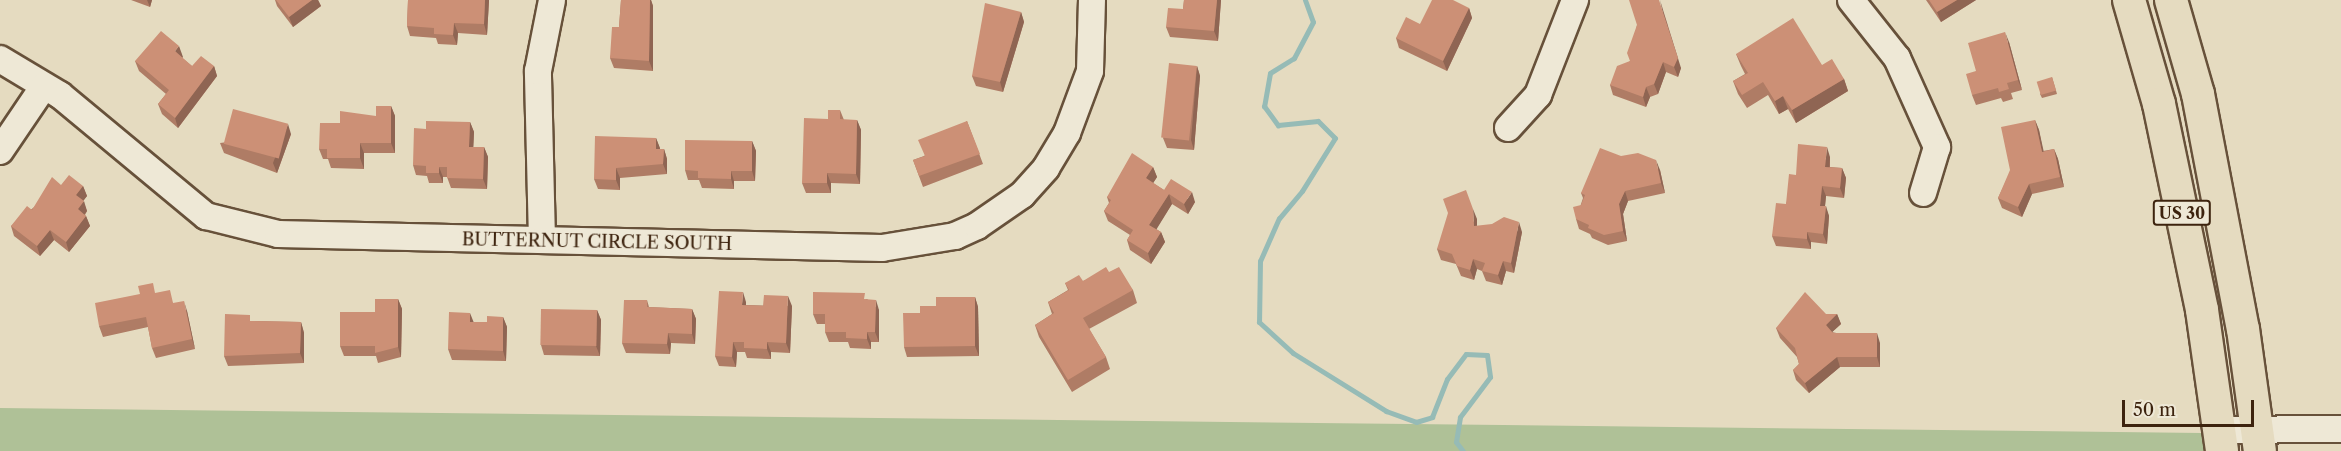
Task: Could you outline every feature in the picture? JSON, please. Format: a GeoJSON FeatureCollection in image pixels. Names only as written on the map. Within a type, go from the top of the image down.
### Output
{"type":"FeatureCollection","features":[{"type":"Feature","properties":{"kind":"main road","name":"US 30"},"geometry":{"type":"LineString","coordinates":[[2129,0],[2162,115],[2202,310],[2221,441]]}},
{"type":"Feature","properties":{"kind":"main road","name":"US 30"},"geometry":{"type":"LineString","coordinates":[[2171,0],[2198,94],[2259,440]]}},
{"type":"Feature","properties":{"kind":"street"},"geometry":{"type":"LineString","coordinates":[[542,240],[538,71],[552,0]]}},
{"type":"Feature","properties":{"kind":"street","name":"BUTTERNUT CIRCLE SOUTH"},"geometry":{"type":"LineString","coordinates":[[0,59],[44,86],[206,216],[278,234],[882,248],[955,236],[977,226],[1022,195],[1046,168],[1067,133],[1090,71],[1092,0]]}},
{"type":"Feature","properties":{"kind":"street"},"geometry":{"type":"LineString","coordinates":[[1508,128],[1538,95],[1575,0]]}},
{"type":"Feature","properties":{"kind":"street"},"geometry":{"type":"LineString","coordinates":[[1851,0],[1897,58],[1937,147],[1923,193]]}},
{"type":"Feature","properties":{"kind":"street"},"geometry":{"type":"LineString","coordinates":[[0,151],[44,86]]}},
{"type":"Feature","properties":{"kind":"street"},"geometry":{"type":"LineString","coordinates":[[2221,441],[2259,440],[2341,429]]}},
{"type":"Feature","properties":{"kind":"green space"},"geometry":{"type":"Polygon","coordinates":[[[0,408],[2202,433],[2204,451],[0,451],[0,408]]]}},
{"type":"Feature","properties":{"kind":"building"},"geometry":{"type":"Polygon","coordinates":[[[276,0],[312,0],[289,17],[276,0]]]}},
{"type":"Feature","properties":{"kind":"building"},"geometry":{"type":"Polygon","coordinates":[[[408,0],[485,0],[484,24],[454,23],[453,35],[434,34],[434,28],[407,26],[408,0]]]}},
{"type":"Feature","properties":{"kind":"building"},"geometry":{"type":"Polygon","coordinates":[[[621,0],[650,0],[649,61],[610,58],[612,27],[619,27],[621,0]]]}},
{"type":"Feature","properties":{"kind":"building"},"geometry":{"type":"Polygon","coordinates":[[[1184,0],[1217,0],[1214,31],[1166,27],[1168,8],[1183,9],[1184,0]]]}},
{"type":"Feature","properties":{"kind":"building"},"geometry":{"type":"Polygon","coordinates":[[[1432,0],[1453,0],[1469,8],[1443,61],[1396,38],[1406,17],[1420,24],[1432,0]]]}},
{"type":"Feature","properties":{"kind":"building"},"geometry":{"type":"Polygon","coordinates":[[[1629,0],[1659,0],[1678,58],[1674,67],[1663,62],[1654,84],[1646,87],[1643,97],[1610,85],[1617,66],[1630,61],[1627,53],[1637,25],[1629,0]]]}},
{"type":"Feature","properties":{"kind":"building"},"geometry":{"type":"Polygon","coordinates":[[[1929,0],[1957,0],[1937,12],[1929,0]]]}},
{"type":"Feature","properties":{"kind":"building"},"geometry":{"type":"Polygon","coordinates":[[[985,3],[1021,12],[1000,82],[972,76],[985,3]]]}},
{"type":"Feature","properties":{"kind":"building"},"geometry":{"type":"Polygon","coordinates":[[[1793,18],[1822,65],[1832,59],[1844,79],[1792,110],[1783,96],[1775,101],[1763,82],[1742,95],[1733,81],[1748,73],[1736,54],[1793,18]]]}},
{"type":"Feature","properties":{"kind":"building"},"geometry":{"type":"Polygon","coordinates":[[[161,31],[179,46],[175,51],[192,66],[201,56],[214,66],[175,118],[158,104],[169,90],[135,61],[161,31]]]}},
{"type":"Feature","properties":{"kind":"building"},"geometry":{"type":"Polygon","coordinates":[[[2005,32],[2018,80],[2007,83],[2009,89],[1999,92],[1998,88],[1972,95],[1966,74],[1976,71],[1968,43],[2005,32]]]}},
{"type":"Feature","properties":{"kind":"building"},"geometry":{"type":"Polygon","coordinates":[[[1169,63],[1197,66],[1189,141],[1161,138],[1169,63]]]}},
{"type":"Feature","properties":{"kind":"building"},"geometry":{"type":"Polygon","coordinates":[[[2052,77],[2056,90],[2041,95],[2037,82],[2052,77]]]}},
{"type":"Feature","properties":{"kind":"building"},"geometry":{"type":"Polygon","coordinates":[[[376,106],[391,106],[391,143],[360,143],[360,158],[327,158],[327,149],[319,149],[320,123],[340,123],[340,111],[376,116],[376,106]]]}},
{"type":"Feature","properties":{"kind":"building"},"geometry":{"type":"Polygon","coordinates":[[[233,109],[288,124],[279,159],[224,144],[233,109]]]}},
{"type":"Feature","properties":{"kind":"building"},"geometry":{"type":"Polygon","coordinates":[[[828,110],[840,110],[840,119],[857,120],[856,174],[827,173],[827,183],[802,183],[804,118],[828,119],[828,110]]]}},
{"type":"Feature","properties":{"kind":"building"},"geometry":{"type":"Polygon","coordinates":[[[2035,120],[2042,152],[2054,149],[2060,177],[2029,184],[2018,207],[1998,198],[2010,170],[2001,127],[2035,120]]]}},
{"type":"Feature","properties":{"kind":"building"},"geometry":{"type":"Polygon","coordinates":[[[426,121],[470,122],[469,147],[484,147],[483,179],[447,178],[447,167],[439,167],[439,173],[426,173],[426,166],[413,165],[414,128],[426,129],[426,121]]]}},
{"type":"Feature","properties":{"kind":"building"},"geometry":{"type":"Polygon","coordinates":[[[967,121],[980,154],[919,176],[913,160],[925,156],[918,140],[967,121]]]}},
{"type":"Feature","properties":{"kind":"building"},"geometry":{"type":"Polygon","coordinates":[[[595,136],[656,138],[656,149],[664,149],[663,164],[616,168],[616,180],[594,179],[595,136]]]}},
{"type":"Feature","properties":{"kind":"building"},"geometry":{"type":"Polygon","coordinates":[[[685,140],[752,141],[752,171],[731,171],[731,179],[698,178],[698,171],[685,170],[685,140]]]}},
{"type":"Feature","properties":{"kind":"building"},"geometry":{"type":"Polygon","coordinates":[[[1798,144],[1827,147],[1825,167],[1842,168],[1840,188],[1822,186],[1820,206],[1826,206],[1823,234],[1807,232],[1807,239],[1772,236],[1776,203],[1786,204],[1789,174],[1796,175],[1798,144]]]}},
{"type":"Feature","properties":{"kind":"building"},"geometry":{"type":"Polygon","coordinates":[[[1600,148],[1621,156],[1638,153],[1656,160],[1661,183],[1625,191],[1619,204],[1623,231],[1604,235],[1588,228],[1589,225],[1576,219],[1573,207],[1581,205],[1585,195],[1581,193],[1600,148]]]}},
{"type":"Feature","properties":{"kind":"building"},"geometry":{"type":"Polygon","coordinates":[[[1132,153],[1153,167],[1146,178],[1164,190],[1171,179],[1192,192],[1184,204],[1169,194],[1149,225],[1161,232],[1148,253],[1127,240],[1133,230],[1104,211],[1111,200],[1107,197],[1132,153]]]}},
{"type":"Feature","properties":{"kind":"building"},"geometry":{"type":"Polygon","coordinates":[[[69,175],[83,186],[76,195],[84,201],[78,209],[86,216],[66,242],[50,230],[37,246],[11,226],[27,206],[32,210],[52,177],[61,185],[69,175]]]}},
{"type":"Feature","properties":{"kind":"building"},"geometry":{"type":"Polygon","coordinates":[[[1466,190],[1473,209],[1474,226],[1492,224],[1504,217],[1519,222],[1511,263],[1503,261],[1498,275],[1482,271],[1485,263],[1473,259],[1470,270],[1457,266],[1452,254],[1437,249],[1448,213],[1443,199],[1466,190]]]}},
{"type":"Feature","properties":{"kind":"building"},"geometry":{"type":"Polygon","coordinates":[[[1106,267],[1109,272],[1119,267],[1133,290],[1083,318],[1106,357],[1068,380],[1035,325],[1054,313],[1048,302],[1069,290],[1065,283],[1079,275],[1083,281],[1106,267]]]}},
{"type":"Feature","properties":{"kind":"building"},"geometry":{"type":"Polygon","coordinates":[[[153,283],[155,293],[170,290],[173,303],[184,301],[192,339],[152,348],[146,317],[99,326],[95,303],[140,294],[138,286],[153,283]]]}},
{"type":"Feature","properties":{"kind":"building"},"geometry":{"type":"Polygon","coordinates":[[[719,291],[743,292],[742,305],[763,306],[764,295],[788,296],[786,343],[767,342],[767,349],[744,348],[744,342],[733,342],[732,357],[715,356],[719,291]]]}},
{"type":"Feature","properties":{"kind":"building"},"geometry":{"type":"Polygon","coordinates":[[[813,292],[865,293],[864,299],[876,300],[875,332],[867,332],[867,339],[846,338],[846,332],[825,332],[825,314],[813,314],[813,292]]]}},
{"type":"Feature","properties":{"kind":"building"},"geometry":{"type":"Polygon","coordinates":[[[1805,292],[1826,314],[1837,314],[1826,325],[1833,333],[1877,333],[1877,357],[1837,357],[1805,383],[1793,370],[1799,364],[1795,348],[1776,328],[1805,292]]]}},
{"type":"Feature","properties":{"kind":"building"},"geometry":{"type":"Polygon","coordinates":[[[936,297],[975,297],[975,346],[904,347],[903,313],[920,313],[920,306],[936,306],[936,297]]]}},
{"type":"Feature","properties":{"kind":"building"},"geometry":{"type":"Polygon","coordinates":[[[375,299],[398,299],[398,347],[375,353],[375,346],[340,346],[340,312],[375,312],[375,299]]]}},
{"type":"Feature","properties":{"kind":"building"},"geometry":{"type":"Polygon","coordinates":[[[624,300],[647,300],[647,307],[692,309],[692,334],[668,333],[667,344],[622,343],[624,300]]]}},
{"type":"Feature","properties":{"kind":"building"},"geometry":{"type":"Polygon","coordinates":[[[541,309],[597,310],[596,346],[540,345],[541,309]]]}},
{"type":"Feature","properties":{"kind":"building"},"geometry":{"type":"Polygon","coordinates":[[[449,312],[470,313],[470,322],[487,322],[487,316],[503,317],[503,351],[448,349],[449,312]]]}},
{"type":"Feature","properties":{"kind":"building"},"geometry":{"type":"Polygon","coordinates":[[[225,314],[250,315],[250,321],[301,322],[300,353],[224,356],[225,314]]]}},
{"type":"Feature","properties":{"kind":"waterway"},"geometry":{"type":"LineString","coordinates":[[1305,0],[1313,22],[1294,58],[1270,73],[1264,106],[1278,125],[1318,121],[1335,138],[1302,191],[1279,218],[1260,261],[1259,322],[1293,353],[1386,411],[1416,422],[1432,417],[1447,379],[1466,354],[1487,355],[1490,377],[1460,417],[1456,442],[1463,451]]}}]}
